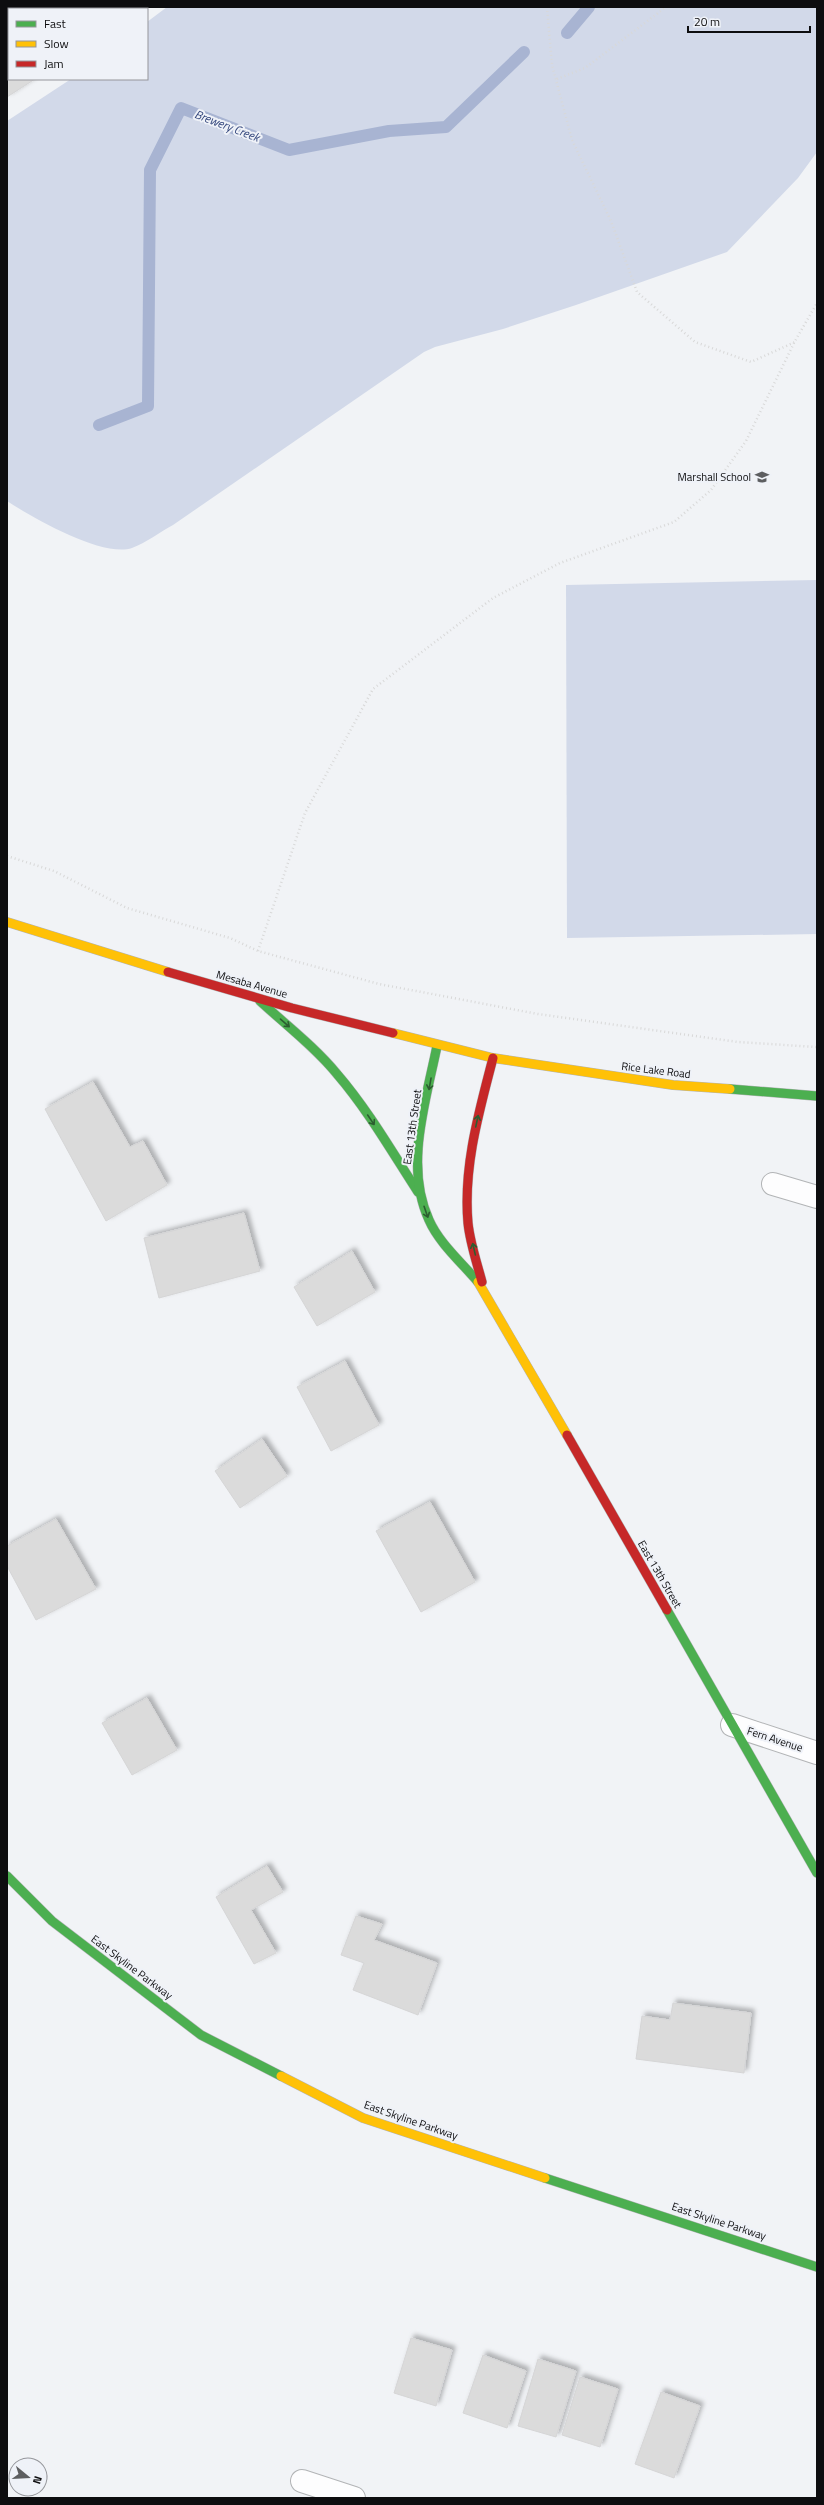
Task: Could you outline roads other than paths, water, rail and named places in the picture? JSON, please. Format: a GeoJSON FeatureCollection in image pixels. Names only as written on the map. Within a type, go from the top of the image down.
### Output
{"type":"FeatureCollection","features":[{"type":"Feature","properties":{"kind":"street","name":"Mesaba Avenue"},"geometry":{"type":"LineString","coordinates":[[7,922],[96,951],[256,998],[437,1046],[493,1058]]}},
{"type":"Feature","properties":{"kind":"street"},"geometry":{"type":"LineString","coordinates":[[256,998],[300,1036],[335,1071],[366,1113],[420,1194]]}},
{"type":"Feature","properties":{"kind":"street","name":"East 13th Street"},"geometry":{"type":"LineString","coordinates":[[437,1046],[420,1139],[417,1167],[420,1194],[429,1220],[483,1287],[817,1873]]}},
{"type":"Feature","properties":{"kind":"street","name":"East 13th Street"},"geometry":{"type":"LineString","coordinates":[[483,1287],[468,1225],[466,1194],[477,1120],[493,1058]]}},
{"type":"Feature","properties":{"kind":"street","name":"Rice Lake Road"},"geometry":{"type":"LineString","coordinates":[[493,1058],[673,1085],[817,1096]]}},
{"type":"Feature","properties":{"kind":"street"},"geometry":{"type":"LineString","coordinates":[[773,1184],[817,1197]]}},
{"type":"Feature","properties":{"kind":"street","name":"Fern Avenue"},"geometry":{"type":"LineString","coordinates":[[732,1725],[817,1753]]}},
{"type":"Feature","properties":{"kind":"street","name":"East Skyline Parkway"},"geometry":{"type":"LineString","coordinates":[[7,1876],[52,1921],[201,2035],[364,2118],[817,2267]]}},
{"type":"Feature","properties":{"kind":"street"},"geometry":{"type":"LineString","coordinates":[[302,2481],[354,2498]]}},
{"type":"Feature","properties":{"kind":"waterway","name":"Brewery Creek"},"geometry":{"type":"LineString","coordinates":[[567,33],[589,7]]}},
{"type":"Feature","properties":{"kind":"waterway","name":"Brewery Creek"},"geometry":{"type":"LineString","coordinates":[[99,425],[148,406],[150,170],[181,108],[289,150],[389,131],[446,127],[524,52]]}},
{"type":"Feature","properties":{"kind":"place","name":"Marshall School"},"geometry":{"type":"Point","coordinates":[762,477]}}]}
